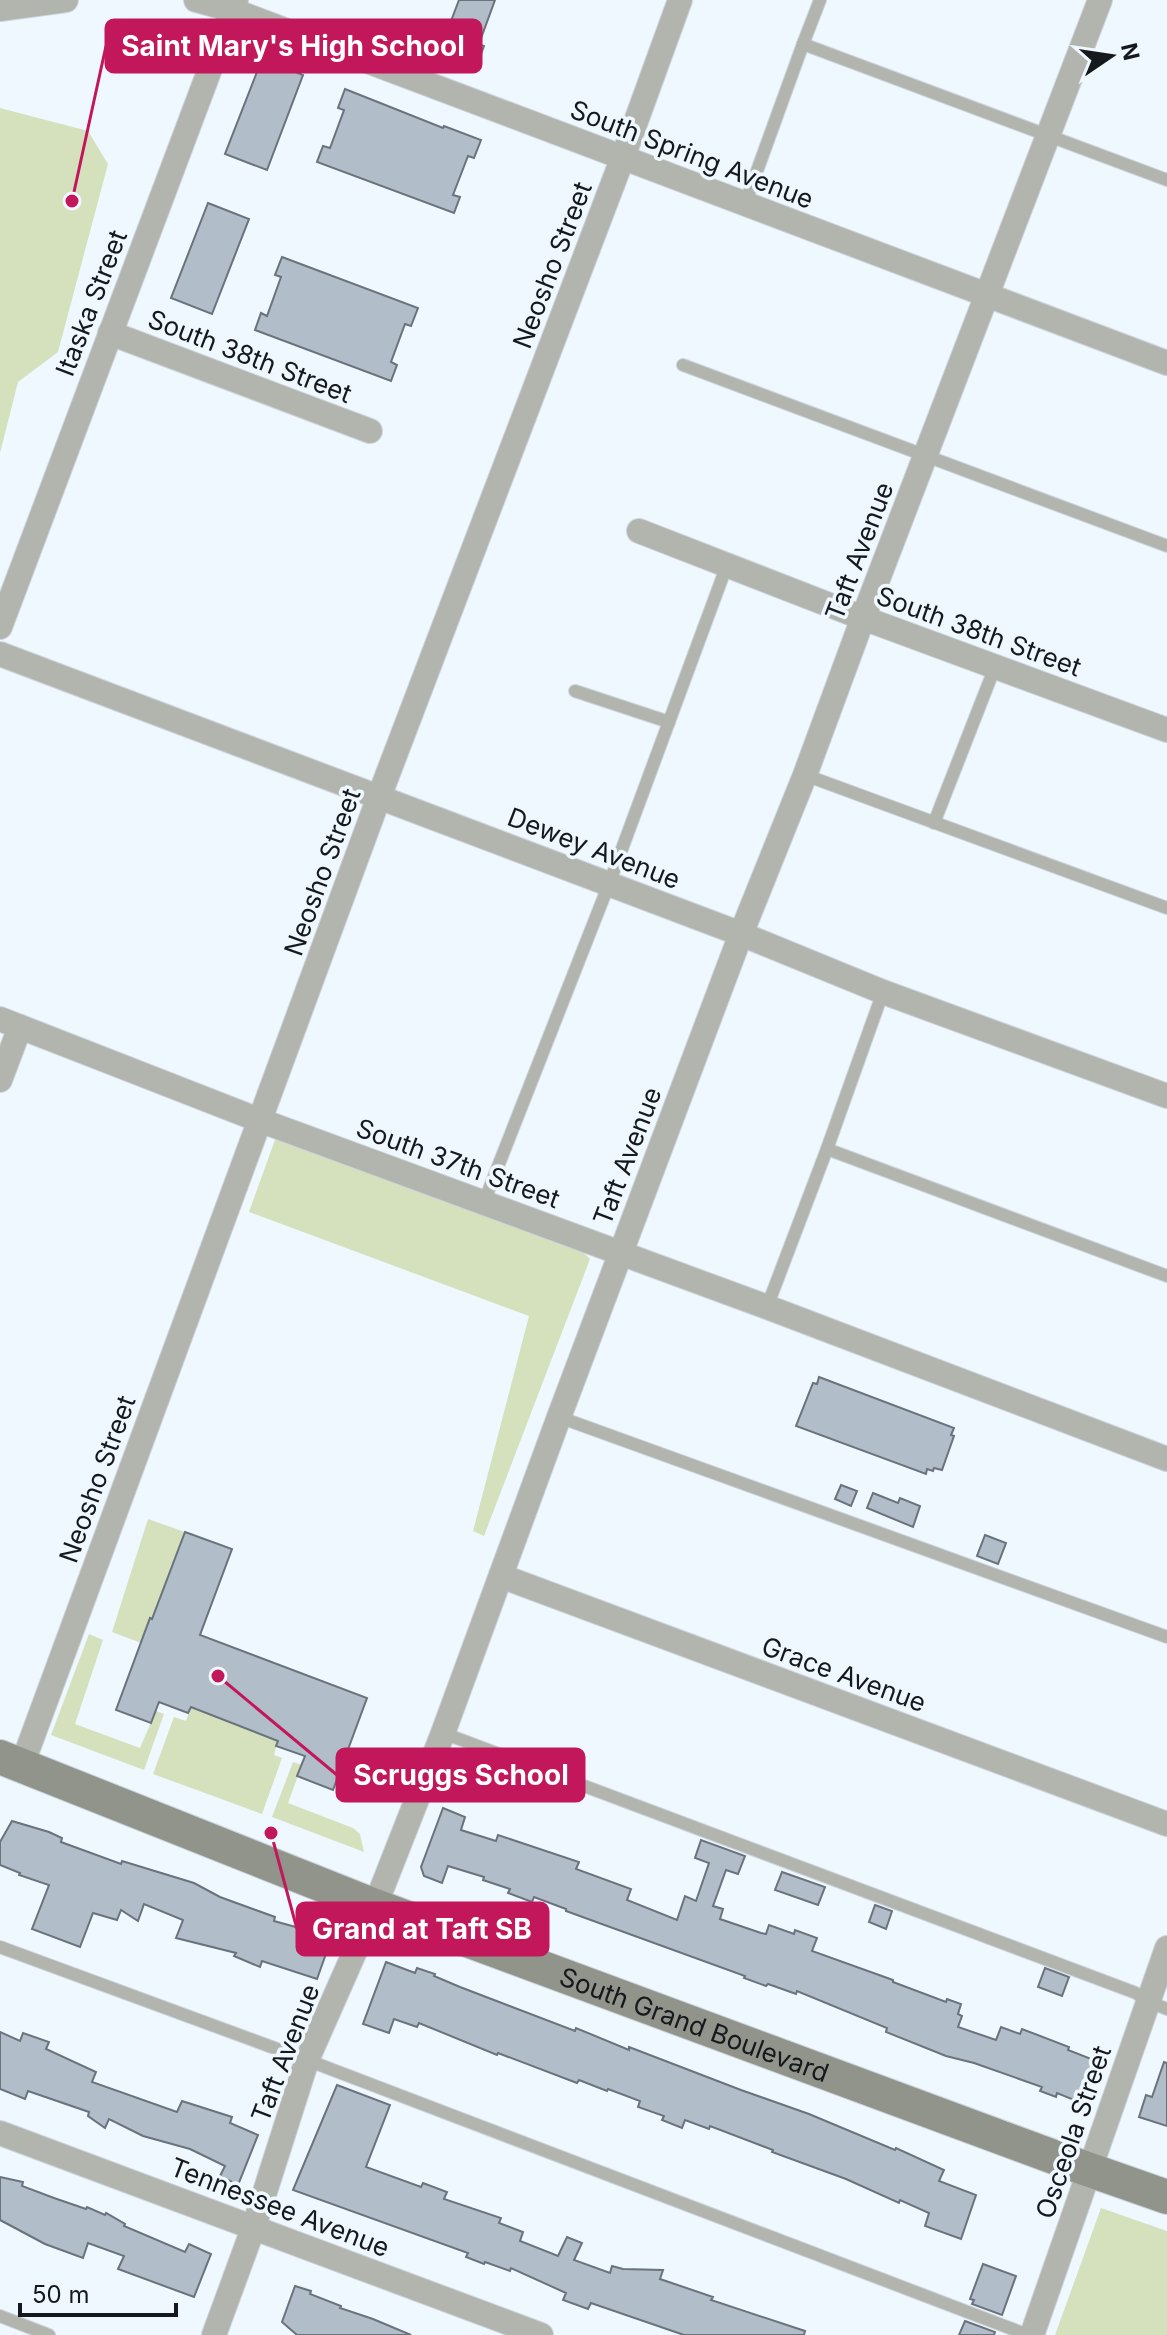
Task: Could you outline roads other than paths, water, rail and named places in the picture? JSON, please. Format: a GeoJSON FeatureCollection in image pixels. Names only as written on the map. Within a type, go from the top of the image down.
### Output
{"type":"FeatureCollection","features":[{"type":"Feature","properties":{"kind":"main road","name":"South Grand Boulevard"},"geometry":{"type":"LineString","coordinates":[[11,1761],[375,1906],[1167,2197]]}},
{"type":"Feature","properties":{"kind":"street"},"geometry":{"type":"LineString","coordinates":[[0,9],[66,0]]}},
{"type":"Feature","properties":{"kind":"street","name":"South Spring Avenue"},"geometry":{"type":"LineString","coordinates":[[196,0],[234,5],[745,204],[1167,363]]}},
{"type":"Feature","properties":{"kind":"street","name":"Neosho Street"},"geometry":{"type":"LineString","coordinates":[[11,1761],[259,1120],[680,0]]}},
{"type":"Feature","properties":{"kind":"street","name":"Taft Avenue"},"geometry":{"type":"LineString","coordinates":[[214,2335],[254,2226],[307,2060],[375,1906],[443,1733],[741,934],[805,775],[1100,0]]}},
{"type":"Feature","properties":{"kind":"street","name":"Itaska Street"},"geometry":{"type":"LineString","coordinates":[[0,627],[234,5]]}},
{"type":"Feature","properties":{"kind":"street","name":"South 38th Street"},"geometry":{"type":"LineString","coordinates":[[110,333],[370,431]]}},
{"type":"Feature","properties":{"kind":"street","name":"South 38th Street"},"geometry":{"type":"LineString","coordinates":[[639,531],[863,618],[1167,730]]}},
{"type":"Feature","properties":{"kind":"street","name":"Dewey Avenue"},"geometry":{"type":"LineString","coordinates":[[0,654],[741,934],[883,992],[1167,1096]]}},
{"type":"Feature","properties":{"kind":"street"},"geometry":{"type":"LineString","coordinates":[[0,1080],[10,1023]]}},
{"type":"Feature","properties":{"kind":"street","name":"South 37th Street"},"geometry":{"type":"LineString","coordinates":[[10,1023],[259,1120],[767,1307],[1167,1459]]}},
{"type":"Feature","properties":{"kind":"street","name":"Grace Avenue"},"geometry":{"type":"LineString","coordinates":[[501,1576],[1167,1824]]}},
{"type":"Feature","properties":{"kind":"street","name":"Osceola Street"},"geometry":{"type":"LineString","coordinates":[[1030,2335],[1157,2005],[1167,1948]]}},
{"type":"Feature","properties":{"kind":"street","name":"Tennessee Avenue"},"geometry":{"type":"LineString","coordinates":[[0,2133],[541,2335]]}},
{"type":"Feature","properties":{"kind":"lane"},"geometry":{"type":"LineString","coordinates":[[745,204],[820,0]]}},
{"type":"Feature","properties":{"kind":"lane"},"geometry":{"type":"LineString","coordinates":[[803,44],[1167,180]]}},
{"type":"Feature","properties":{"kind":"lane"},"geometry":{"type":"LineString","coordinates":[[683,365],[1167,546]]}},
{"type":"Feature","properties":{"kind":"lane"},"geometry":{"type":"LineString","coordinates":[[484,1202],[609,884],[727,565]]}},
{"type":"Feature","properties":{"kind":"lane"},"geometry":{"type":"LineString","coordinates":[[934,823],[995,667]]}},
{"type":"Feature","properties":{"kind":"lane"},"geometry":{"type":"LineString","coordinates":[[575,691],[669,722]]}},
{"type":"Feature","properties":{"kind":"lane"},"geometry":{"type":"LineString","coordinates":[[805,775],[1167,908]]}},
{"type":"Feature","properties":{"kind":"lane"},"geometry":{"type":"LineString","coordinates":[[767,1307],[883,992]]}},
{"type":"Feature","properties":{"kind":"lane"},"geometry":{"type":"LineString","coordinates":[[827,1149],[1167,1276]]}},
{"type":"Feature","properties":{"kind":"lane"},"geometry":{"type":"LineString","coordinates":[[559,1417],[1167,1637]]}},
{"type":"Feature","properties":{"kind":"lane"},"geometry":{"type":"LineString","coordinates":[[443,1733],[1121,1987],[1157,2005]]}},
{"type":"Feature","properties":{"kind":"lane"},"geometry":{"type":"LineString","coordinates":[[0,1947],[307,2060],[1030,2335]]}},
{"type":"Feature","properties":{"kind":"lane"},"geometry":{"type":"LineString","coordinates":[[0,2316],[49,2335]]}},
{"type":"Feature","properties":{"kind":"place","name":"Saint Mary's High School"},"geometry":{"type":"Point","coordinates":[72,201]}},
{"type":"Feature","properties":{"kind":"place","name":"Scruggs School"},"geometry":{"type":"Point","coordinates":[218,1676]}},
{"type":"Feature","properties":{"kind":"place","name":"Grand at Taft SB"},"geometry":{"type":"Point","coordinates":[271,1833]}}]}
